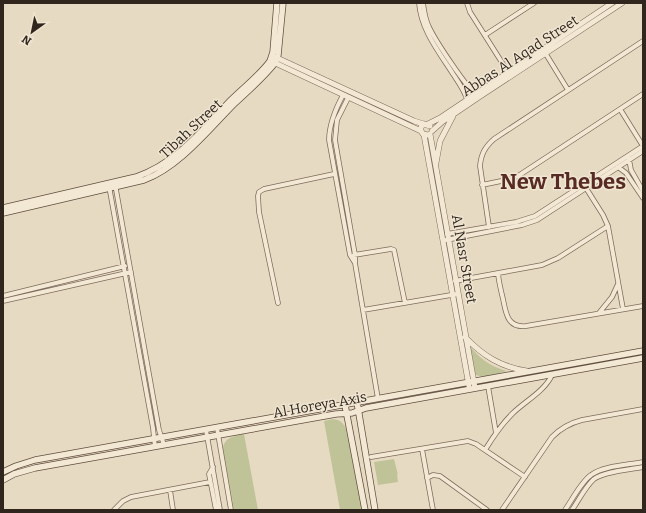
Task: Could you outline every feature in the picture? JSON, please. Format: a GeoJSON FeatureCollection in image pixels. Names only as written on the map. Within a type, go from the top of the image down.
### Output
{"type":"FeatureCollection","features":[{"type":"Feature","properties":{"kind":"main road"},"geometry":{"type":"LineString","coordinates":[[274,59],[277,3]]}},
{"type":"Feature","properties":{"kind":"main road"},"geometry":{"type":"LineString","coordinates":[[274,59],[283,3]]}},
{"type":"Feature","properties":{"kind":"main road","name":"Tibah Street"},"geometry":{"type":"LineString","coordinates":[[3,208],[20,206],[151,177],[170,166],[193,146],[274,59]]}},
{"type":"Feature","properties":{"kind":"main road","name":"Tibah Street"},"geometry":{"type":"LineString","coordinates":[[3,213],[20,206]]}},
{"type":"Feature","properties":{"kind":"main road","name":"Al Horeya Axis"},"geometry":{"type":"LineString","coordinates":[[3,472],[35,460],[643,351]]}},
{"type":"Feature","properties":{"kind":"main road","name":"Al Horeya Axis"},"geometry":{"type":"LineString","coordinates":[[3,480],[19,472],[36,468],[336,414],[358,412],[366,408],[643,358]]}},
{"type":"Feature","properties":{"kind":"main road"},"geometry":{"type":"LineString","coordinates":[[389,396],[390,404]]}},
{"type":"Feature","properties":{"kind":"main road"},"geometry":{"type":"LineString","coordinates":[[356,402],[375,510]]}},
{"type":"Feature","properties":{"kind":"main road"},"geometry":{"type":"LineString","coordinates":[[345,405],[365,510]]}},
{"type":"Feature","properties":{"kind":"street"},"geometry":{"type":"LineString","coordinates":[[419,3],[425,31],[460,84],[468,102]]}},
{"type":"Feature","properties":{"kind":"street"},"geometry":{"type":"LineString","coordinates":[[423,3],[425,17],[432,34],[468,88],[477,95]]}},
{"type":"Feature","properties":{"kind":"street"},"geometry":{"type":"LineString","coordinates":[[467,3],[470,12],[508,72]]}},
{"type":"Feature","properties":{"kind":"street"},"geometry":{"type":"LineString","coordinates":[[485,35],[534,3]]}},
{"type":"Feature","properties":{"kind":"street","name":"Abbas Al Aqad Street"},"geometry":{"type":"LineString","coordinates":[[427,133],[508,72],[544,52],[612,3]]}},
{"type":"Feature","properties":{"kind":"street","name":"Abbas Al Aqad Street"},"geometry":{"type":"LineString","coordinates":[[477,95],[622,3]]}},
{"type":"Feature","properties":{"kind":"street"},"geometry":{"type":"LineString","coordinates":[[489,227],[482,184],[480,160],[489,143],[643,41]]}},
{"type":"Feature","properties":{"kind":"street"},"geometry":{"type":"LineString","coordinates":[[544,52],[568,90]]}},
{"type":"Feature","properties":{"kind":"street"},"geometry":{"type":"LineString","coordinates":[[274,59],[345,96],[427,133]]}},
{"type":"Feature","properties":{"kind":"street"},"geometry":{"type":"LineString","coordinates":[[274,59],[426,124],[431,127],[427,133]]}},
{"type":"Feature","properties":{"kind":"street"},"geometry":{"type":"LineString","coordinates":[[482,184],[518,176],[643,94]]}},
{"type":"Feature","properties":{"kind":"street"},"geometry":{"type":"LineString","coordinates":[[345,96],[333,115],[329,134],[334,174],[350,255],[355,263]]}},
{"type":"Feature","properties":{"kind":"street"},"geometry":{"type":"LineString","coordinates":[[345,96],[337,120],[335,140],[378,398]]}},
{"type":"Feature","properties":{"kind":"street","name":"Abbas Al Aqad Street"},"geometry":{"type":"LineString","coordinates":[[426,124],[468,102]]}},
{"type":"Feature","properties":{"kind":"street"},"geometry":{"type":"LineString","coordinates":[[445,237],[521,221],[535,216],[643,146],[620,109]]}},
{"type":"Feature","properties":{"kind":"street"},"geometry":{"type":"LineString","coordinates":[[435,170],[440,141],[454,114]]}},
{"type":"Feature","properties":{"kind":"street"},"geometry":{"type":"LineString","coordinates":[[426,124],[421,127],[427,133]]}},
{"type":"Feature","properties":{"kind":"street","name":"Al Nasr Street"},"geometry":{"type":"LineString","coordinates":[[427,133],[435,170],[445,237]]}},
{"type":"Feature","properties":{"kind":"street","name":"Al Nasr Street"},"geometry":{"type":"LineString","coordinates":[[427,133],[472,388]]}},
{"type":"Feature","properties":{"kind":"street"},"geometry":{"type":"LineString","coordinates":[[445,237],[532,222],[546,215],[643,151]]}},
{"type":"Feature","properties":{"kind":"street"},"geometry":{"type":"LineString","coordinates":[[630,155],[629,161],[631,170],[643,190]]}},
{"type":"Feature","properties":{"kind":"street"},"geometry":{"type":"LineString","coordinates":[[614,165],[626,173],[643,198]]}},
{"type":"Feature","properties":{"kind":"street"},"geometry":{"type":"LineString","coordinates":[[278,303],[261,225],[257,199],[258,194],[264,189],[334,174]]}},
{"type":"Feature","properties":{"kind":"street"},"geometry":{"type":"LineString","coordinates":[[112,185],[130,265],[161,438],[164,445]]}},
{"type":"Feature","properties":{"kind":"street"},"geometry":{"type":"LineString","coordinates":[[112,185],[124,267],[155,439],[155,447]]}},
{"type":"Feature","properties":{"kind":"street"},"geometry":{"type":"LineString","coordinates":[[586,188],[608,226],[623,310]]}},
{"type":"Feature","properties":{"kind":"street"},"geometry":{"type":"LineString","coordinates":[[453,282],[547,263],[558,258],[608,226]]}},
{"type":"Feature","properties":{"kind":"street"},"geometry":{"type":"LineString","coordinates":[[350,255],[391,249],[394,250],[405,303]]}},
{"type":"Feature","properties":{"kind":"street"},"geometry":{"type":"LineString","coordinates":[[3,296],[130,265]]}},
{"type":"Feature","properties":{"kind":"street"},"geometry":{"type":"LineString","coordinates":[[3,301],[131,272]]}},
{"type":"Feature","properties":{"kind":"street"},"geometry":{"type":"LineString","coordinates":[[498,274],[507,318],[513,324],[518,326],[526,326],[643,306]]}},
{"type":"Feature","properties":{"kind":"street"},"geometry":{"type":"LineString","coordinates":[[598,314],[612,296],[618,284]]}},
{"type":"Feature","properties":{"kind":"street"},"geometry":{"type":"LineString","coordinates":[[363,310],[455,294]]}},
{"type":"Feature","properties":{"kind":"street"},"geometry":{"type":"LineString","coordinates":[[463,337],[479,351],[494,361],[510,368],[528,371]]}},
{"type":"Feature","properties":{"kind":"street"},"geometry":{"type":"LineString","coordinates":[[485,450],[496,433],[512,415],[544,387],[552,374]]}},
{"type":"Feature","properties":{"kind":"street"},"geometry":{"type":"LineString","coordinates":[[488,386],[496,433]]}},
{"type":"Feature","properties":{"kind":"street"},"geometry":{"type":"LineString","coordinates":[[502,510],[552,437],[568,424],[643,409]]}},
{"type":"Feature","properties":{"kind":"street"},"geometry":{"type":"LineString","coordinates":[[217,428],[231,510]]}},
{"type":"Feature","properties":{"kind":"street"},"geometry":{"type":"LineString","coordinates":[[206,430],[220,510]]}},
{"type":"Feature","properties":{"kind":"street"},"geometry":{"type":"LineString","coordinates":[[371,457],[464,441],[472,442],[525,477]]}},
{"type":"Feature","properties":{"kind":"street"},"geometry":{"type":"LineString","coordinates":[[422,449],[433,510]]}},
{"type":"Feature","properties":{"kind":"street"},"geometry":{"type":"LineString","coordinates":[[565,510],[586,480],[594,473],[605,469],[643,462]]}},
{"type":"Feature","properties":{"kind":"street"},"geometry":{"type":"LineString","coordinates":[[213,466],[209,473],[216,510]]}},
{"type":"Feature","properties":{"kind":"street"},"geometry":{"type":"LineString","coordinates":[[572,510],[590,483],[597,477],[643,467]]}},
{"type":"Feature","properties":{"kind":"street"},"geometry":{"type":"LineString","coordinates":[[427,478],[433,475],[440,476],[487,510]]}},
{"type":"Feature","properties":{"kind":"street"},"geometry":{"type":"LineString","coordinates":[[114,510],[123,501],[131,497],[210,482]]}},
{"type":"Feature","properties":{"kind":"street"},"geometry":{"type":"LineString","coordinates":[[170,490],[173,510]]}},
{"type":"Feature","properties":{"kind":"green space"},"geometry":{"type":"Polygon","coordinates":[[[469,345],[486,361],[507,371],[488,376],[479,376],[476,374],[471,366],[469,345]]]}},
{"type":"Feature","properties":{"kind":"green space"},"geometry":{"type":"Polygon","coordinates":[[[333,419],[341,422],[346,429],[362,510],[340,510],[324,421],[333,419]]]}},
{"type":"Feature","properties":{"kind":"green space"},"geometry":{"type":"Polygon","coordinates":[[[244,434],[258,510],[234,510],[223,448],[228,439],[233,436],[244,434]]]}},
{"type":"Feature","properties":{"kind":"green space"},"geometry":{"type":"Polygon","coordinates":[[[394,459],[398,482],[378,485],[374,462],[394,459]]]}},
{"type":"Feature","properties":{"kind":"district","name":"New Thebes"},"geometry":{"type":"Point","coordinates":[563,181]}}]}
